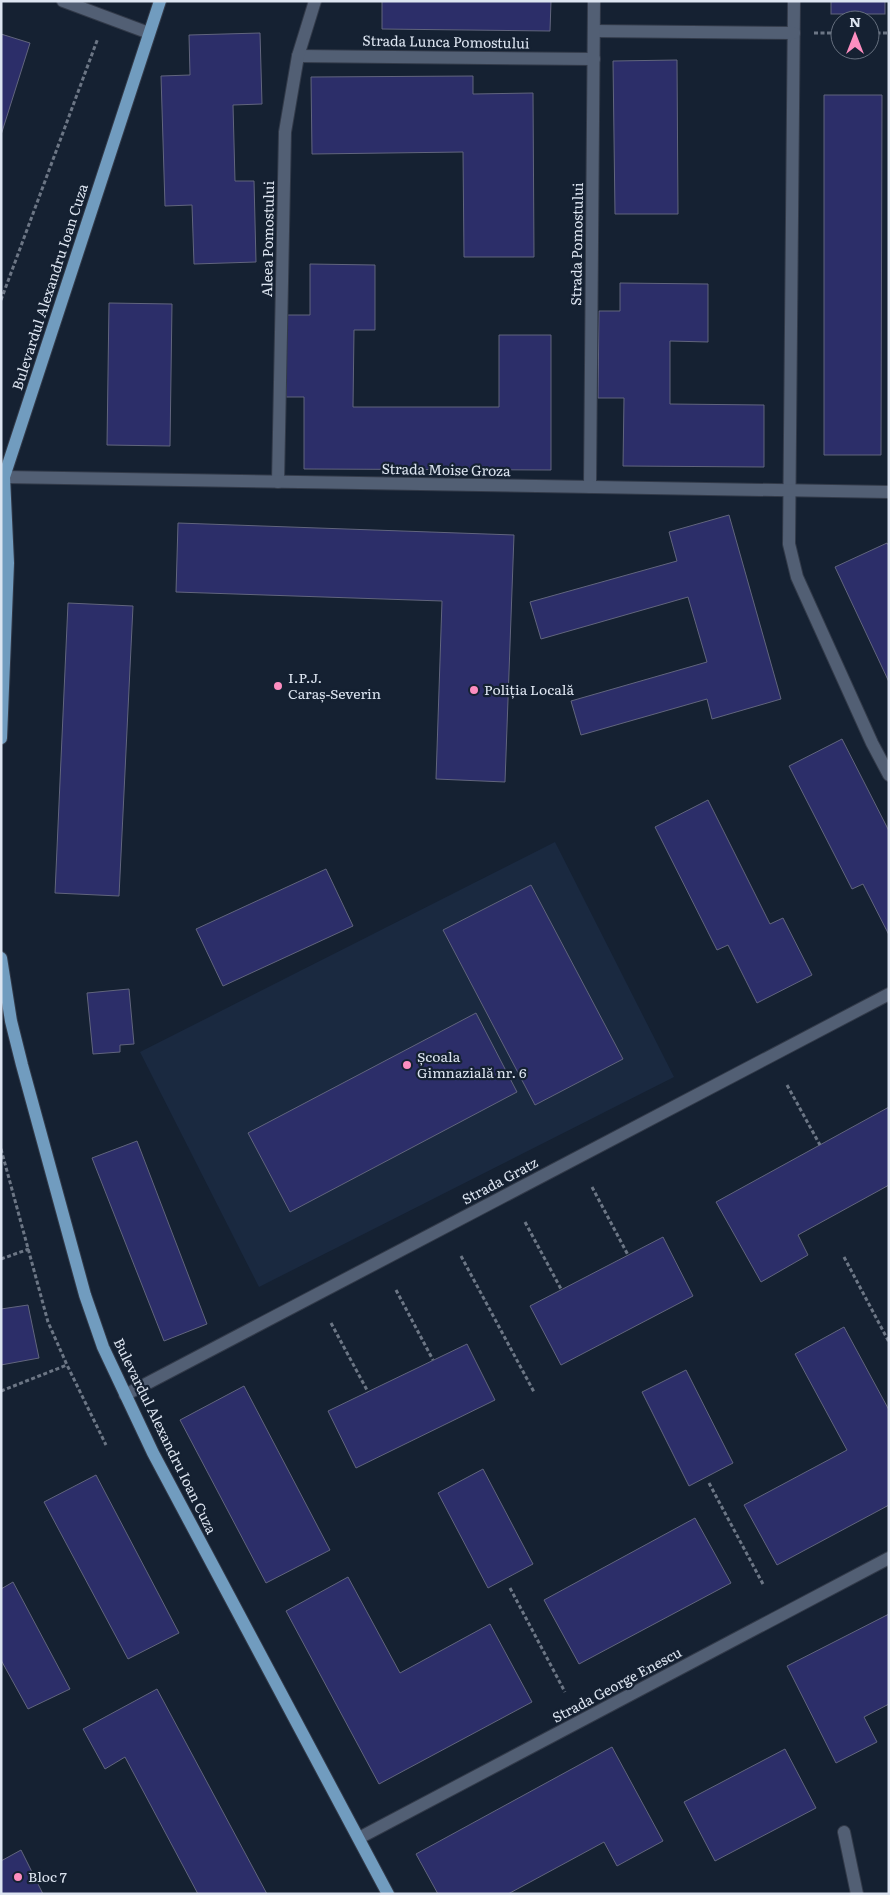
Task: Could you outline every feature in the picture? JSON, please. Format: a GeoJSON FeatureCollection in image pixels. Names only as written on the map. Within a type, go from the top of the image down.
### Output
{"type":"FeatureCollection","features":[{"type":"Feature","properties":{"kind":"main road","name":"Bulevardul Alexandru Ioan Cuza"},"geometry":{"type":"LineString","coordinates":[[1,738],[8,563],[4,477],[160,1]]}},
{"type":"Feature","properties":{"kind":"main road","name":"Bulevardul Alexandru Ioan Cuza"},"geometry":{"type":"LineString","coordinates":[[1,958],[22,1065],[85,1295],[103,1347],[153,1453],[388,1894]]}},
{"type":"Feature","properties":{"kind":"street"},"geometry":{"type":"LineString","coordinates":[[63,1],[149,32]]}},
{"type":"Feature","properties":{"kind":"street","name":"Aleea Pomostului"},"geometry":{"type":"LineString","coordinates":[[278,482],[285,132],[298,56],[315,1]]}},
{"type":"Feature","properties":{"kind":"street","name":"Strada Pomostului"},"geometry":{"type":"LineString","coordinates":[[590,487],[594,1]]}},
{"type":"Feature","properties":{"kind":"street"},"geometry":{"type":"LineString","coordinates":[[794,1],[790,544],[797,577],[872,743],[889,775]]}},
{"type":"Feature","properties":{"kind":"street"},"geometry":{"type":"LineString","coordinates":[[594,30],[794,32]]}},
{"type":"Feature","properties":{"kind":"street","name":"Strada Lunca Pomostului"},"geometry":{"type":"LineString","coordinates":[[298,56],[594,59]]}},
{"type":"Feature","properties":{"kind":"street","name":"Strada Moise Groza"},"geometry":{"type":"LineString","coordinates":[[4,477],[889,492]]}},
{"type":"Feature","properties":{"kind":"street","name":"Strada Gratz"},"geometry":{"type":"LineString","coordinates":[[125,1395],[889,994]]}},
{"type":"Feature","properties":{"kind":"street","name":"Strada George Enescu"},"geometry":{"type":"LineString","coordinates":[[359,1838],[889,1558]]}},
{"type":"Feature","properties":{"kind":"street"},"geometry":{"type":"LineString","coordinates":[[844,1832],[857,1894]]}},
{"type":"Feature","properties":{"kind":"path"},"geometry":{"type":"LineString","coordinates":[[1,300],[106,17]]}},
{"type":"Feature","properties":{"kind":"path"},"geometry":{"type":"LineString","coordinates":[[787,1085],[820,1145]]}},
{"type":"Feature","properties":{"kind":"path"},"geometry":{"type":"LineString","coordinates":[[1,1149],[48,1322],[67,1366],[106,1445]]}},
{"type":"Feature","properties":{"kind":"path"},"geometry":{"type":"LineString","coordinates":[[592,1187],[628,1255]]}},
{"type":"Feature","properties":{"kind":"path"},"geometry":{"type":"LineString","coordinates":[[525,1222],[561,1289]]}},
{"type":"Feature","properties":{"kind":"path"},"geometry":{"type":"LineString","coordinates":[[1,1260],[29,1249]]}},
{"type":"Feature","properties":{"kind":"path"},"geometry":{"type":"LineString","coordinates":[[461,1256],[534,1392]]}},
{"type":"Feature","properties":{"kind":"path"},"geometry":{"type":"LineString","coordinates":[[844,1257],[889,1342]]}},
{"type":"Feature","properties":{"kind":"path"},"geometry":{"type":"LineString","coordinates":[[396,1290],[433,1360]]}},
{"type":"Feature","properties":{"kind":"path"},"geometry":{"type":"LineString","coordinates":[[332,1323],[368,1392]]}},
{"type":"Feature","properties":{"kind":"path"},"geometry":{"type":"LineString","coordinates":[[1,1391],[67,1366]]}},
{"type":"Feature","properties":{"kind":"path"},"geometry":{"type":"LineString","coordinates":[[709,1483],[764,1586]]}},
{"type":"Feature","properties":{"kind":"path"},"geometry":{"type":"LineString","coordinates":[[510,1588],[566,1692]]}},
{"type":"Feature","properties":{"kind":"shaded area","name":"Școala Gimnazială nr. 6"},"geometry":{"type":"Polygon","coordinates":[[[555,842],[674,1077],[259,1287],[140,1052],[555,842]]]}},
{"type":"Feature","properties":{"kind":"building"},"geometry":{"type":"Polygon","coordinates":[[[382,1],[551,1],[550,31],[382,29],[382,1]]]}},
{"type":"Feature","properties":{"kind":"building"},"geometry":{"type":"Polygon","coordinates":[[[831,1],[885,1],[885,14],[880,14],[880,10],[831,10],[831,1]]]}},
{"type":"Feature","properties":{"kind":"building"},"geometry":{"type":"Polygon","coordinates":[[[260,33],[262,104],[233,105],[235,181],[254,181],[256,262],[194,264],[192,205],[165,206],[161,76],[190,75],[189,35],[260,33]]]}},
{"type":"Feature","properties":{"kind":"building"},"geometry":{"type":"Polygon","coordinates":[[[1,34],[30,43],[1,135],[1,34]]]}},
{"type":"Feature","properties":{"kind":"building"},"geometry":{"type":"Polygon","coordinates":[[[677,60],[678,214],[615,214],[613,61],[677,60]]]}},
{"type":"Feature","properties":{"kind":"building"},"geometry":{"type":"Polygon","coordinates":[[[473,76],[473,94],[533,93],[534,257],[464,257],[463,152],[312,154],[311,77],[473,76]]]}},
{"type":"Feature","properties":{"kind":"building"},"geometry":{"type":"Polygon","coordinates":[[[824,95],[882,95],[881,455],[824,455],[824,95]]]}},
{"type":"Feature","properties":{"kind":"building"},"geometry":{"type":"Polygon","coordinates":[[[310,264],[375,265],[375,330],[354,330],[353,407],[499,407],[499,335],[551,335],[551,470],[304,469],[304,397],[286,397],[286,315],[310,315],[310,264]]]}},
{"type":"Feature","properties":{"kind":"building"},"geometry":{"type":"Polygon","coordinates":[[[620,283],[708,284],[708,342],[670,341],[670,404],[764,405],[764,467],[623,466],[624,398],[598,398],[599,311],[620,311],[620,283]]]}},
{"type":"Feature","properties":{"kind":"building"},"geometry":{"type":"Polygon","coordinates":[[[109,303],[172,304],[170,446],[107,445],[109,303]]]}},
{"type":"Feature","properties":{"kind":"building"},"geometry":{"type":"Polygon","coordinates":[[[729,515],[781,699],[712,719],[707,699],[581,735],[571,701],[707,662],[688,597],[541,639],[530,602],[677,561],[669,532],[729,515]]]}},
{"type":"Feature","properties":{"kind":"building","name":"Poliția Locală"},"geometry":{"type":"Polygon","coordinates":[[[178,523],[514,535],[505,782],[436,779],[442,601],[176,592],[178,523]]]}},
{"type":"Feature","properties":{"kind":"building"},"geometry":{"type":"Polygon","coordinates":[[[887,543],[889,546],[889,682],[835,567],[887,543]]]}},
{"type":"Feature","properties":{"kind":"building"},"geometry":{"type":"Polygon","coordinates":[[[68,603],[133,606],[119,896],[55,893],[68,603]]]}},
{"type":"Feature","properties":{"kind":"building"},"geometry":{"type":"Polygon","coordinates":[[[842,739],[889,831],[889,935],[863,884],[852,889],[789,766],[842,739]]]}},
{"type":"Feature","properties":{"kind":"building"},"geometry":{"type":"Polygon","coordinates":[[[708,800],[770,924],[783,918],[812,975],[757,1003],[728,945],[717,950],[655,827],[708,800]]]}},
{"type":"Feature","properties":{"kind":"building"},"geometry":{"type":"Polygon","coordinates":[[[326,869],[353,926],[223,986],[196,929],[326,869]]]}},
{"type":"Feature","properties":{"kind":"building"},"geometry":{"type":"Polygon","coordinates":[[[531,885],[623,1059],[535,1105],[443,930],[531,885]]]}},
{"type":"Feature","properties":{"kind":"building"},"geometry":{"type":"Polygon","coordinates":[[[129,989],[134,1044],[120,1045],[120,1052],[93,1054],[87,993],[129,989]]]}},
{"type":"Feature","properties":{"kind":"building"},"geometry":{"type":"Polygon","coordinates":[[[476,1013],[517,1092],[290,1212],[248,1133],[476,1013]]]}},
{"type":"Feature","properties":{"kind":"building"},"geometry":{"type":"Polygon","coordinates":[[[889,1107],[889,1185],[798,1235],[808,1255],[761,1282],[716,1202],[889,1107]]]}},
{"type":"Feature","properties":{"kind":"building"},"geometry":{"type":"Polygon","coordinates":[[[137,1141],[207,1324],[164,1341],[92,1158],[137,1141]]]}},
{"type":"Feature","properties":{"kind":"building"},"geometry":{"type":"Polygon","coordinates":[[[663,1237],[693,1296],[561,1365],[530,1306],[663,1237]]]}},
{"type":"Feature","properties":{"kind":"building"},"geometry":{"type":"Polygon","coordinates":[[[28,1305],[39,1358],[1,1365],[1,1309],[28,1305]]]}},
{"type":"Feature","properties":{"kind":"building"},"geometry":{"type":"Polygon","coordinates":[[[844,1327],[889,1410],[889,1505],[777,1565],[744,1505],[847,1450],[795,1354],[844,1327]]]}},
{"type":"Feature","properties":{"kind":"building"},"geometry":{"type":"Polygon","coordinates":[[[467,1344],[495,1400],[356,1468],[328,1411],[467,1344]]]}},
{"type":"Feature","properties":{"kind":"building"},"geometry":{"type":"Polygon","coordinates":[[[686,1370],[733,1463],[689,1486],[642,1392],[686,1370]]]}},
{"type":"Feature","properties":{"kind":"building"},"geometry":{"type":"Polygon","coordinates":[[[244,1386],[330,1550],[266,1583],[180,1420],[244,1386]]]}},
{"type":"Feature","properties":{"kind":"building"},"geometry":{"type":"Polygon","coordinates":[[[483,1469],[533,1564],[488,1588],[438,1493],[483,1469]]]}},
{"type":"Feature","properties":{"kind":"building"},"geometry":{"type":"Polygon","coordinates":[[[96,1475],[179,1633],[128,1659],[44,1502],[96,1475]]]}},
{"type":"Feature","properties":{"kind":"building"},"geometry":{"type":"Polygon","coordinates":[[[695,1518],[731,1583],[579,1664],[544,1600],[695,1518]]]}},
{"type":"Feature","properties":{"kind":"building"},"geometry":{"type":"Polygon","coordinates":[[[348,1577],[400,1673],[490,1624],[532,1702],[379,1784],[286,1611],[348,1577]]]}},
{"type":"Feature","properties":{"kind":"building"},"geometry":{"type":"Polygon","coordinates":[[[13,1582],[70,1689],[28,1709],[1,1660],[1,1589],[13,1582]]]}},
{"type":"Feature","properties":{"kind":"building"},"geometry":{"type":"Polygon","coordinates":[[[889,1614],[889,1704],[864,1717],[877,1742],[836,1763],[787,1666],[889,1614]]]}},
{"type":"Feature","properties":{"kind":"building"},"geometry":{"type":"Polygon","coordinates":[[[157,1689],[267,1894],[198,1894],[125,1757],[105,1769],[83,1729],[157,1689]]]}},
{"type":"Feature","properties":{"kind":"building"},"geometry":{"type":"Polygon","coordinates":[[[612,1747],[663,1841],[617,1866],[604,1842],[508,1894],[438,1894],[416,1854],[612,1747]]]}},
{"type":"Feature","properties":{"kind":"building"},"geometry":{"type":"Polygon","coordinates":[[[785,1749],[816,1808],[715,1861],[684,1802],[785,1749]]]}},
{"type":"Feature","properties":{"kind":"building","name":"Bloc 7"},"geometry":{"type":"Polygon","coordinates":[[[21,1850],[43,1894],[1,1894],[1,1861],[21,1850]]]}},
{"type":"Feature","properties":{"kind":"place","name":"I.P.J. Caraș-Severin"},"geometry":{"type":"Point","coordinates":[278,686]}},
{"type":"Feature","properties":{"kind":"place","name":"Poliția Locală"},"geometry":{"type":"Point","coordinates":[474,690]}},
{"type":"Feature","properties":{"kind":"place","name":"Școala Gimnazială nr. 6"},"geometry":{"type":"Point","coordinates":[407,1065]}},
{"type":"Feature","properties":{"kind":"place","name":"Bloc 7"},"geometry":{"type":"Point","coordinates":[18,1877]}}]}
